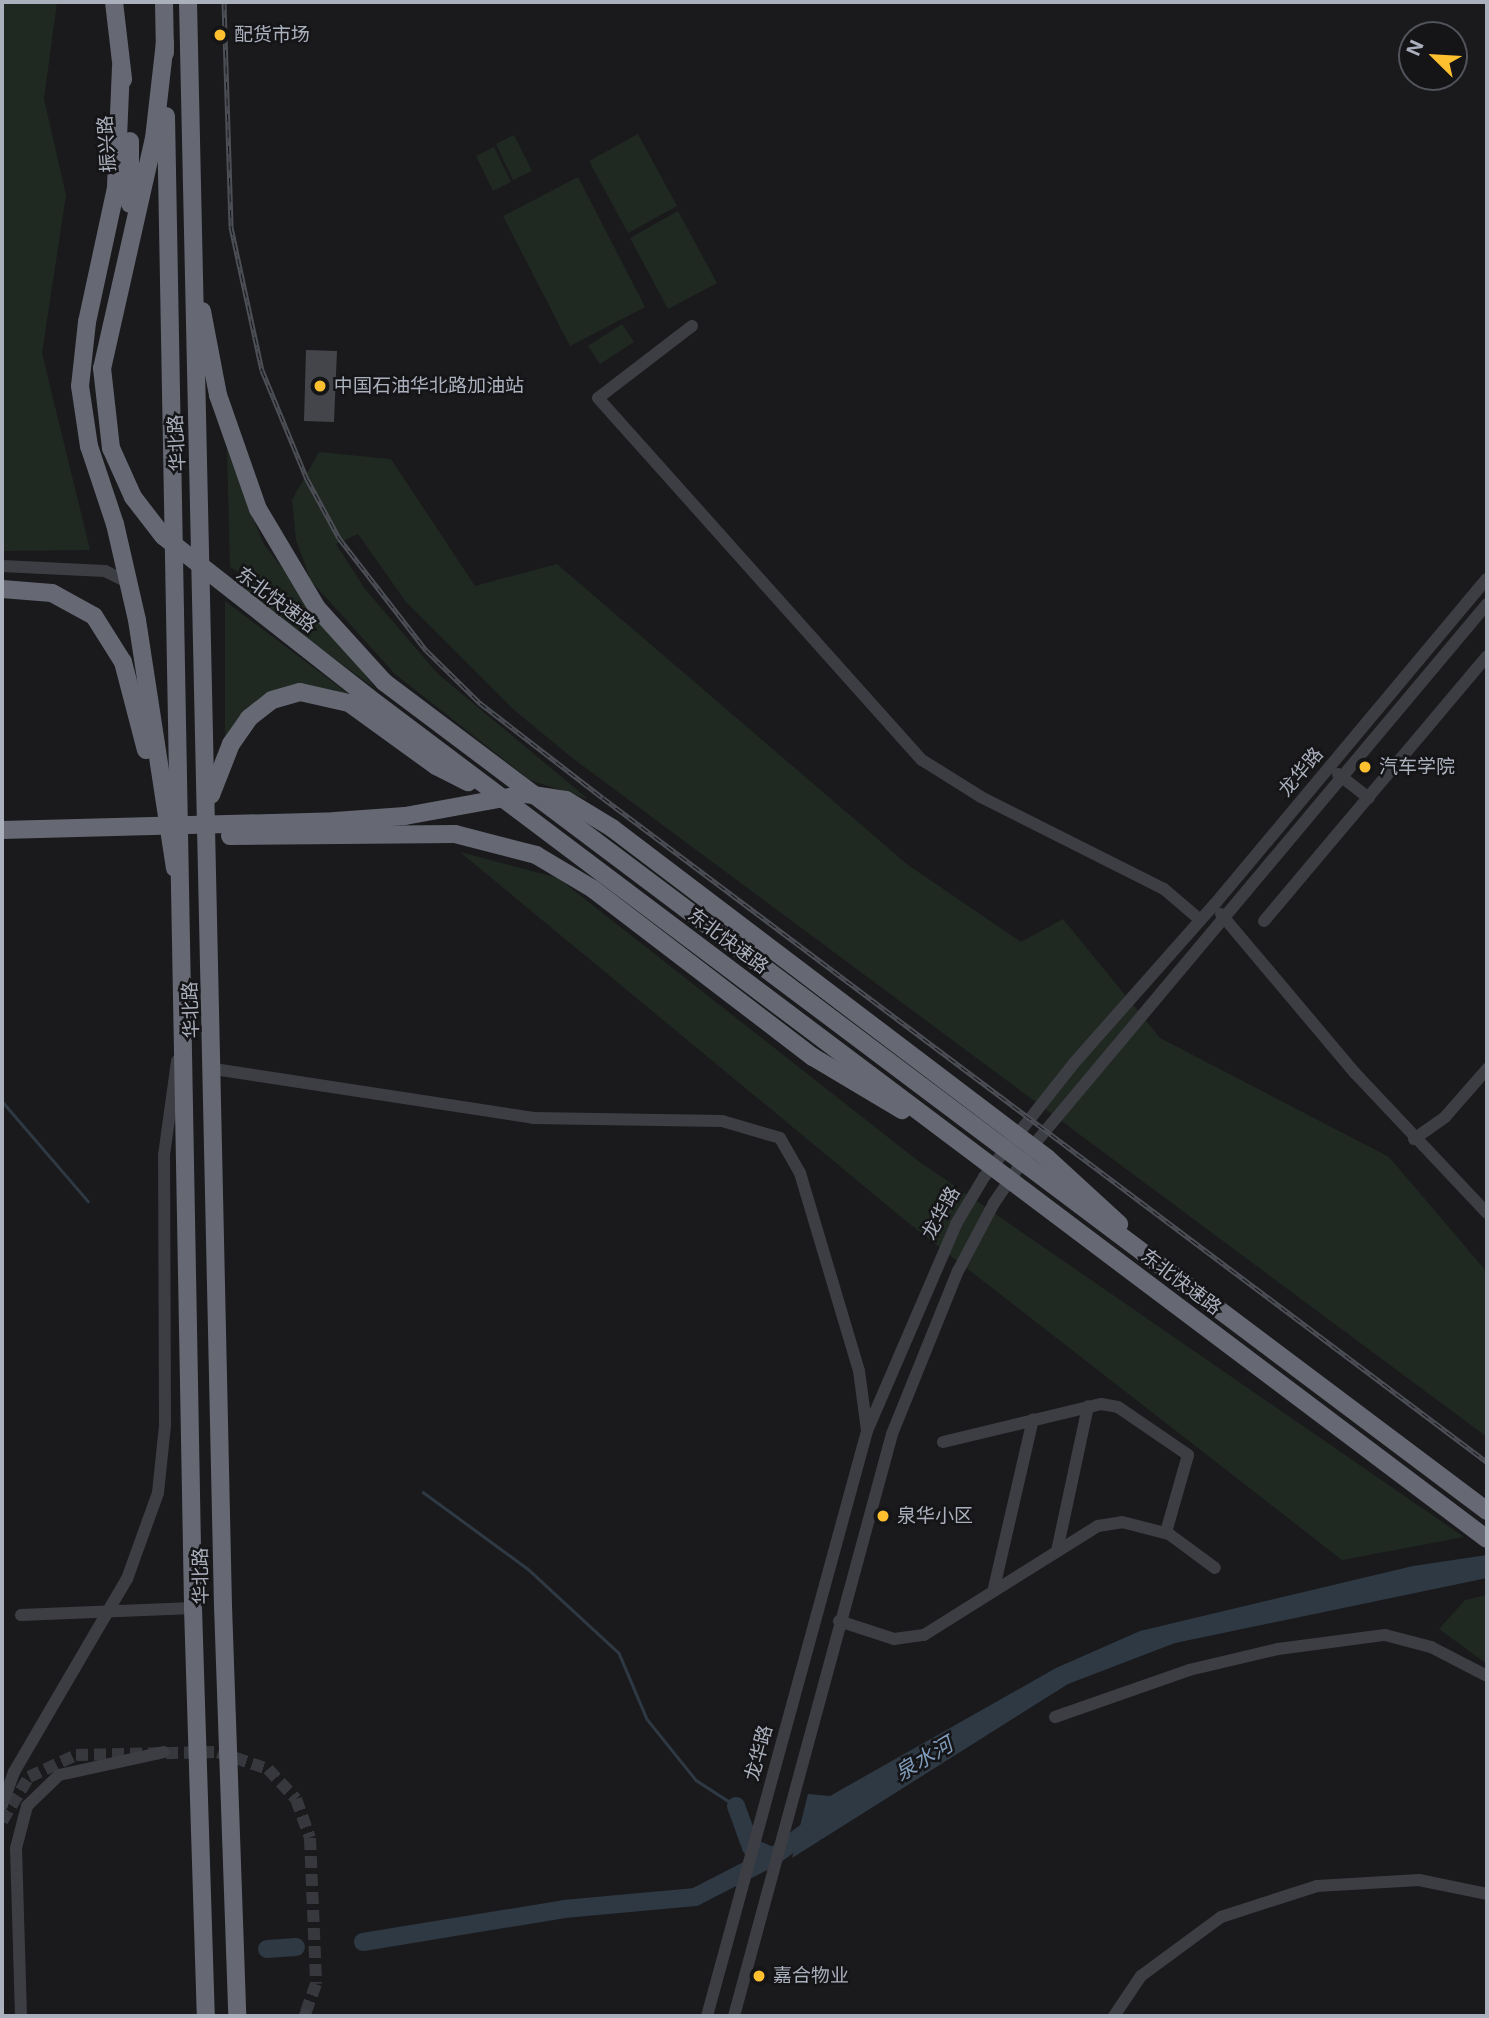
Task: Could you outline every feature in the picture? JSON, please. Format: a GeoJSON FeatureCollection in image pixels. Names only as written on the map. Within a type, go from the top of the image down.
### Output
{"type":"FeatureCollection","features":[{"type":"Feature","properties":{"kind":"highway","name":"振兴路"},"geometry":{"type":"LineString","coordinates":[[114,2],[131,170],[118,284]]}},
{"type":"Feature","properties":{"kind":"highway","name":"华北路"},"geometry":{"type":"LineString","coordinates":[[164,2],[184,921],[183,1026],[193,1608],[206,2016]]}},
{"type":"Feature","properties":{"kind":"highway","name":"华北路"},"geometry":{"type":"LineString","coordinates":[[188,2],[191,221],[214,1069],[222,1592],[237,2016]]}},
{"type":"Feature","properties":{"kind":"highway"},"geometry":{"type":"LineString","coordinates":[[118,284],[154,138],[165,42]]}},
{"type":"Feature","properties":{"kind":"highway"},"geometry":{"type":"LineString","coordinates":[[121,67],[116,188],[87,322],[80,386],[89,446],[130,583],[161,794],[184,921]]}},
{"type":"Feature","properties":{"kind":"highway","name":"东北快速路"},"geometry":{"type":"LineString","coordinates":[[191,221],[207,344],[246,482],[291,569],[358,656],[420,713],[1487,1511]]}},
{"type":"Feature","properties":{"kind":"highway","name":"东北快速路"},"geometry":{"type":"LineString","coordinates":[[118,284],[104,341],[102,397],[111,448],[132,496],[183,554],[368,697],[1487,1538]]}},
{"type":"Feature","properties":{"kind":"highway"},"geometry":{"type":"LineString","coordinates":[[2,589],[36,589],[66,597],[105,628],[123,662],[161,794]]}},
{"type":"Feature","properties":{"kind":"highway"},"geometry":{"type":"LineString","coordinates":[[208,819],[218,774],[240,730],[260,707],[300,692],[328,694],[349,703],[436,766],[501,797]]}},
{"type":"Feature","properties":{"kind":"highway"},"geometry":{"type":"LineString","coordinates":[[2,841],[33,830],[382,818],[526,794],[566,800],[612,828],[1072,1180],[1163,1269]]}},
{"type":"Feature","properties":{"kind":"highway"},"geometry":{"type":"LineString","coordinates":[[2,819],[33,830]]}},
{"type":"Feature","properties":{"kind":"highway"},"geometry":{"type":"LineString","coordinates":[[2,830],[455,834],[536,855],[612,903],[813,1057],[957,1140]]}},
{"type":"Feature","properties":{"kind":"street"},"geometry":{"type":"LineString","coordinates":[[692,326],[598,398],[922,760],[982,797],[1164,889],[1198,918]]}},
{"type":"Feature","properties":{"kind":"street"},"geometry":{"type":"LineString","coordinates":[[2,566],[105,571],[130,583]]}},
{"type":"Feature","properties":{"kind":"street","name":"龙华路"},"geometry":{"type":"LineString","coordinates":[[707,2016],[867,1430],[933,1268],[984,1177],[1140,984],[1198,918],[1214,905],[1487,579]]}},
{"type":"Feature","properties":{"kind":"street","name":"龙华路"},"geometry":{"type":"LineString","coordinates":[[734,2016],[793,1790],[892,1434],[921,1360],[994,1203],[1036,1142],[1156,996],[1225,919],[1487,604]]}},
{"type":"Feature","properties":{"kind":"street"},"geometry":{"type":"LineString","coordinates":[[1264,921],[1487,656]]}},
{"type":"Feature","properties":{"kind":"street"},"geometry":{"type":"LineString","coordinates":[[1331,765],[1342,779],[1369,798]]}},
{"type":"Feature","properties":{"kind":"street"},"geometry":{"type":"LineString","coordinates":[[1214,905],[1414,1139],[1487,1213]]}},
{"type":"Feature","properties":{"kind":"street"},"geometry":{"type":"LineString","coordinates":[[2,1805],[14,1772],[144,1541],[162,1470],[165,1381],[164,1155],[183,1026]]}},
{"type":"Feature","properties":{"kind":"street"},"geometry":{"type":"LineString","coordinates":[[214,1069],[533,1118],[722,1121],[780,1138],[800,1173],[859,1371],[867,1430]]}},
{"type":"Feature","properties":{"kind":"street"},"geometry":{"type":"LineString","coordinates":[[1414,1139],[1445,1117],[1485,1078]]}},
{"type":"Feature","properties":{"kind":"street"},"geometry":{"type":"LineString","coordinates":[[1057,1551],[1088,1406]]}},
{"type":"Feature","properties":{"kind":"street"},"geometry":{"type":"LineString","coordinates":[[943,1442],[1088,1406],[1118,1406],[1188,1455],[1166,1532]]}},
{"type":"Feature","properties":{"kind":"street"},"geometry":{"type":"LineString","coordinates":[[994,1588],[1033,1419]]}},
{"type":"Feature","properties":{"kind":"street"},"geometry":{"type":"LineString","coordinates":[[839,1621],[894,1639],[924,1635],[994,1588],[1098,1526],[1122,1522],[1166,1532],[1215,1568]]}},
{"type":"Feature","properties":{"kind":"street"},"geometry":{"type":"LineString","coordinates":[[21,1615],[193,1608]]}},
{"type":"Feature","properties":{"kind":"street"},"geometry":{"type":"LineString","coordinates":[[1055,1717],[1189,1670],[1278,1649],[1385,1635],[1431,1647],[1487,1676]]}},
{"type":"Feature","properties":{"kind":"street"},"geometry":{"type":"LineString","coordinates":[[21,2016],[16,1849],[27,1806],[59,1775],[164,1752]]}},
{"type":"Feature","properties":{"kind":"street"},"geometry":{"type":"LineString","coordinates":[[1114,2016],[1141,1976],[1221,1917],[1317,1886],[1419,1880],[1487,1894]]}},
{"type":"Feature","properties":{"kind":"shaded area"},"geometry":{"type":"Polygon","coordinates":[[[2,2],[57,2],[44,99],[66,195],[42,353],[90,550],[2,551],[2,2]]]}},
{"type":"Feature","properties":{"kind":"shaded area"},"geometry":{"type":"Polygon","coordinates":[[[638,134],[677,206],[628,233],[589,161],[638,134]]]}},
{"type":"Feature","properties":{"kind":"shaded area"},"geometry":{"type":"Polygon","coordinates":[[[514,135],[532,171],[513,180],[496,144],[514,135]]]}},
{"type":"Feature","properties":{"kind":"shaded area"},"geometry":{"type":"Polygon","coordinates":[[[494,147],[511,182],[493,191],[476,156],[494,147]]]}},
{"type":"Feature","properties":{"kind":"shaded area"},"geometry":{"type":"Polygon","coordinates":[[[578,177],[645,307],[570,346],[503,216],[578,177]]]}},
{"type":"Feature","properties":{"kind":"shaded area"},"geometry":{"type":"Polygon","coordinates":[[[678,211],[717,283],[668,309],[630,238],[678,211]]]}},
{"type":"Feature","properties":{"kind":"shaded area"},"geometry":{"type":"Polygon","coordinates":[[[622,324],[634,342],[600,364],[588,346],[622,324]]]}},
{"type":"Feature","properties":{"kind":"shaded area"},"geometry":{"type":"Polygon","coordinates":[[[227,450],[263,543],[376,689],[246,594],[243,574],[230,567],[227,450]]]}},
{"type":"Feature","properties":{"kind":"shaded area"},"geometry":{"type":"Polygon","coordinates":[[[319,452],[391,459],[475,586],[557,564],[908,865],[1021,942],[1063,919],[1160,1038],[1389,1157],[1487,1272],[1487,1437],[571,757],[513,709],[406,602],[358,534],[336,544],[365,589],[438,674],[588,799],[530,780],[395,674],[311,581],[296,540],[292,500],[319,452]]]}},
{"type":"Feature","properties":{"kind":"shaded area"},"geometry":{"type":"Polygon","coordinates":[[[225,601],[357,702],[334,690],[296,685],[225,740],[225,601]]]}},
{"type":"Feature","properties":{"kind":"shaded area"},"geometry":{"type":"Polygon","coordinates":[[[460,852],[558,878],[917,1160],[1464,1537],[1342,1560],[906,1221],[460,852]]]}},
{"type":"Feature","properties":{"kind":"shaded area"},"geometry":{"type":"Polygon","coordinates":[[[1487,1595],[1487,1664],[1439,1629],[1465,1600],[1487,1595]]]}},
{"type":"Feature","properties":{"kind":"water","name":"泉水河"},"geometry":{"type":"Polygon","coordinates":[[[1487,1555],[1487,1578],[1175,1643],[1068,1684],[792,1858],[808,1794],[830,1796],[1056,1668],[1140,1631],[1413,1566],[1487,1555]]]}},
{"type":"Feature","properties":{"kind":"building","name":"中国石油华北路加油站"},"geometry":{"type":"Polygon","coordinates":[[[306,350],[337,351],[334,422],[304,421],[306,350]]]}},
{"type":"Feature","properties":{"kind":"waterway"},"geometry":{"type":"LineString","coordinates":[[2,1101],[88,1201]]}},
{"type":"Feature","properties":{"kind":"waterway"},"geometry":{"type":"LineString","coordinates":[[423,1492],[527,1568],[619,1653],[647,1719],[696,1780],[736,1806]]}},
{"type":"Feature","properties":{"kind":"waterway"},"geometry":{"type":"LineString","coordinates":[[736,1806],[751,1847],[773,1857]]}},
{"type":"Feature","properties":{"kind":"waterway","name":"泉水河"},"geometry":{"type":"LineString","coordinates":[[363,1942],[564,1909],[695,1897],[773,1857],[815,1825]]}},
{"type":"Feature","properties":{"kind":"waterway","name":"泉水河"},"geometry":{"type":"LineString","coordinates":[[267,1949],[296,1947]]}},
{"type":"Feature","properties":{"kind":"tunnel"},"geometry":{"type":"LineString","coordinates":[[2,1821],[29,1777],[76,1755],[218,1752],[268,1769],[296,1799],[310,1838],[316,1984],[305,2015]]}},
{"type":"Feature","properties":{"kind":"railway"},"geometry":{"type":"LineString","coordinates":[[224,2],[231,227],[262,370],[307,479],[339,538],[426,650],[480,703],[603,798],[1487,1462]]}},
{"type":"Feature","properties":{"kind":"place","name":"配货市场"},"geometry":{"type":"Point","coordinates":[220,35]}},
{"type":"Feature","properties":{"kind":"place","name":"中国石油华北路加油站"},"geometry":{"type":"Point","coordinates":[320,386]}},
{"type":"Feature","properties":{"kind":"place","name":"汽车学院"},"geometry":{"type":"Point","coordinates":[1365,767]}},
{"type":"Feature","properties":{"kind":"place","name":"泉华小区"},"geometry":{"type":"Point","coordinates":[883,1516]}},
{"type":"Feature","properties":{"kind":"place","name":"嘉合物业"},"geometry":{"type":"Point","coordinates":[759,1976]}}]}
